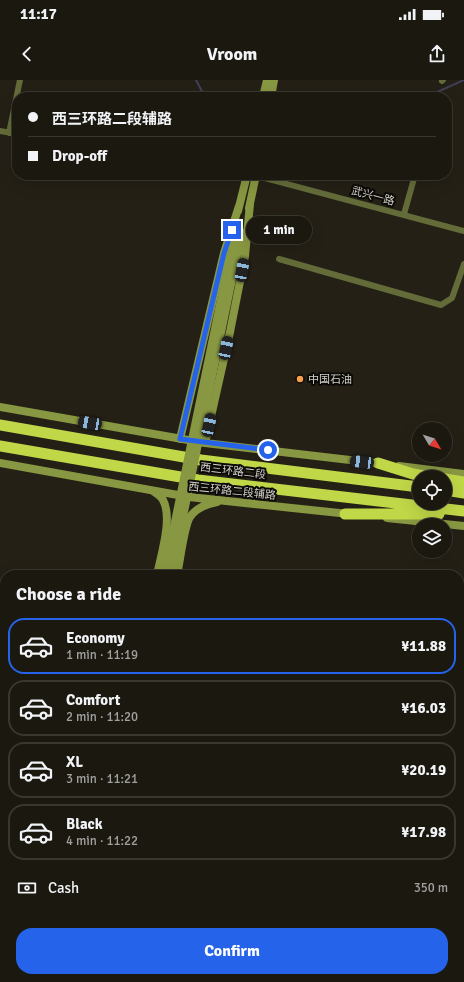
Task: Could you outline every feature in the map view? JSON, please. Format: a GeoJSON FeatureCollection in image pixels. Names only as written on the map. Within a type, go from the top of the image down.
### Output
{"type":"FeatureCollection","features":[{"type":"Feature","properties":{"kind":"highway","name":"西三环路二段"},"geometry":{"type":"LineString","coordinates":[[0,425],[201,460],[412,486]]}},
{"type":"Feature","properties":{"kind":"highway","name":"西三环路二段"},"geometry":{"type":"LineString","coordinates":[[0,446],[198,480],[464,511]]}},
{"type":"Feature","properties":{"kind":"highway"},"geometry":{"type":"LineString","coordinates":[[378,463],[412,474]]}},
{"type":"Feature","properties":{"kind":"highway"},"geometry":{"type":"LineString","coordinates":[[452,480],[464,482]]}},
{"type":"Feature","properties":{"kind":"highway"},"geometry":{"type":"LineString","coordinates":[[452,491],[464,493]]}},
{"type":"Feature","properties":{"kind":"highway"},"geometry":{"type":"LineString","coordinates":[[345,514],[464,514]]}},
{"type":"Feature","properties":{"kind":"main road"},"geometry":{"type":"LineString","coordinates":[[264,92],[267,80]]}},
{"type":"Feature","properties":{"kind":"main road"},"geometry":{"type":"LineString","coordinates":[[272,92],[274,80]]}},
{"type":"Feature","properties":{"kind":"main road"},"geometry":{"type":"LineString","coordinates":[[180,439],[224,253],[239,206],[251,180]]}},
{"type":"Feature","properties":{"kind":"main road"},"geometry":{"type":"LineString","coordinates":[[205,443],[245,256],[252,180]]}},
{"type":"Feature","properties":{"kind":"main road"},"geometry":{"type":"LineString","coordinates":[[165,570],[234,255],[250,204]]}},
{"type":"Feature","properties":{"kind":"main road"},"geometry":{"type":"LineString","coordinates":[[172,570],[234,255],[239,206]]}},
{"type":"Feature","properties":{"kind":"main road"},"geometry":{"type":"LineString","coordinates":[[0,407],[205,443],[464,474]]}},
{"type":"Feature","properties":{"kind":"main road","name":"西三环路二段辅路"},"geometry":{"type":"LineString","coordinates":[[0,463],[189,497],[464,526]]}},
{"type":"Feature","properties":{"kind":"main road"},"geometry":{"type":"LineString","coordinates":[[153,491],[163,500],[166,509],[167,527],[158,570]]}},
{"type":"Feature","properties":{"kind":"main road"},"geometry":{"type":"LineString","coordinates":[[178,570],[190,516],[202,506],[222,501]]}},
{"type":"Feature","properties":{"kind":"street"},"geometry":{"type":"LineString","coordinates":[[18,92],[20,80]]}},
{"type":"Feature","properties":{"kind":"street"},"geometry":{"type":"LineString","coordinates":[[0,131],[10,133],[12,122]]}},
{"type":"Feature","properties":{"kind":"street","name":"武兴一路"},"geometry":{"type":"LineString","coordinates":[[272,180],[464,231]]}},
{"type":"Feature","properties":{"kind":"street"},"geometry":{"type":"LineString","coordinates":[[404,214],[414,180]]}},
{"type":"Feature","properties":{"kind":"street"},"geometry":{"type":"LineString","coordinates":[[279,259],[441,305],[452,298],[464,264]]}},
{"type":"Feature","properties":{"kind":"waterway"},"geometry":{"type":"LineString","coordinates":[[196,80],[202,92]]}},
{"type":"Feature","properties":{"kind":"waterway"},"geometry":{"type":"LineString","coordinates":[[437,92],[464,80]]}},
{"type":"Feature","properties":{"kind":"place","name":"中国石油"},"geometry":{"type":"Point","coordinates":[300,379]}},
{"type":"Feature","properties":{"kind":"route"},"geometry":{"type":"LineString","coordinates":[[232,230],[224,253],[180,439],[268,450]]}}]}
